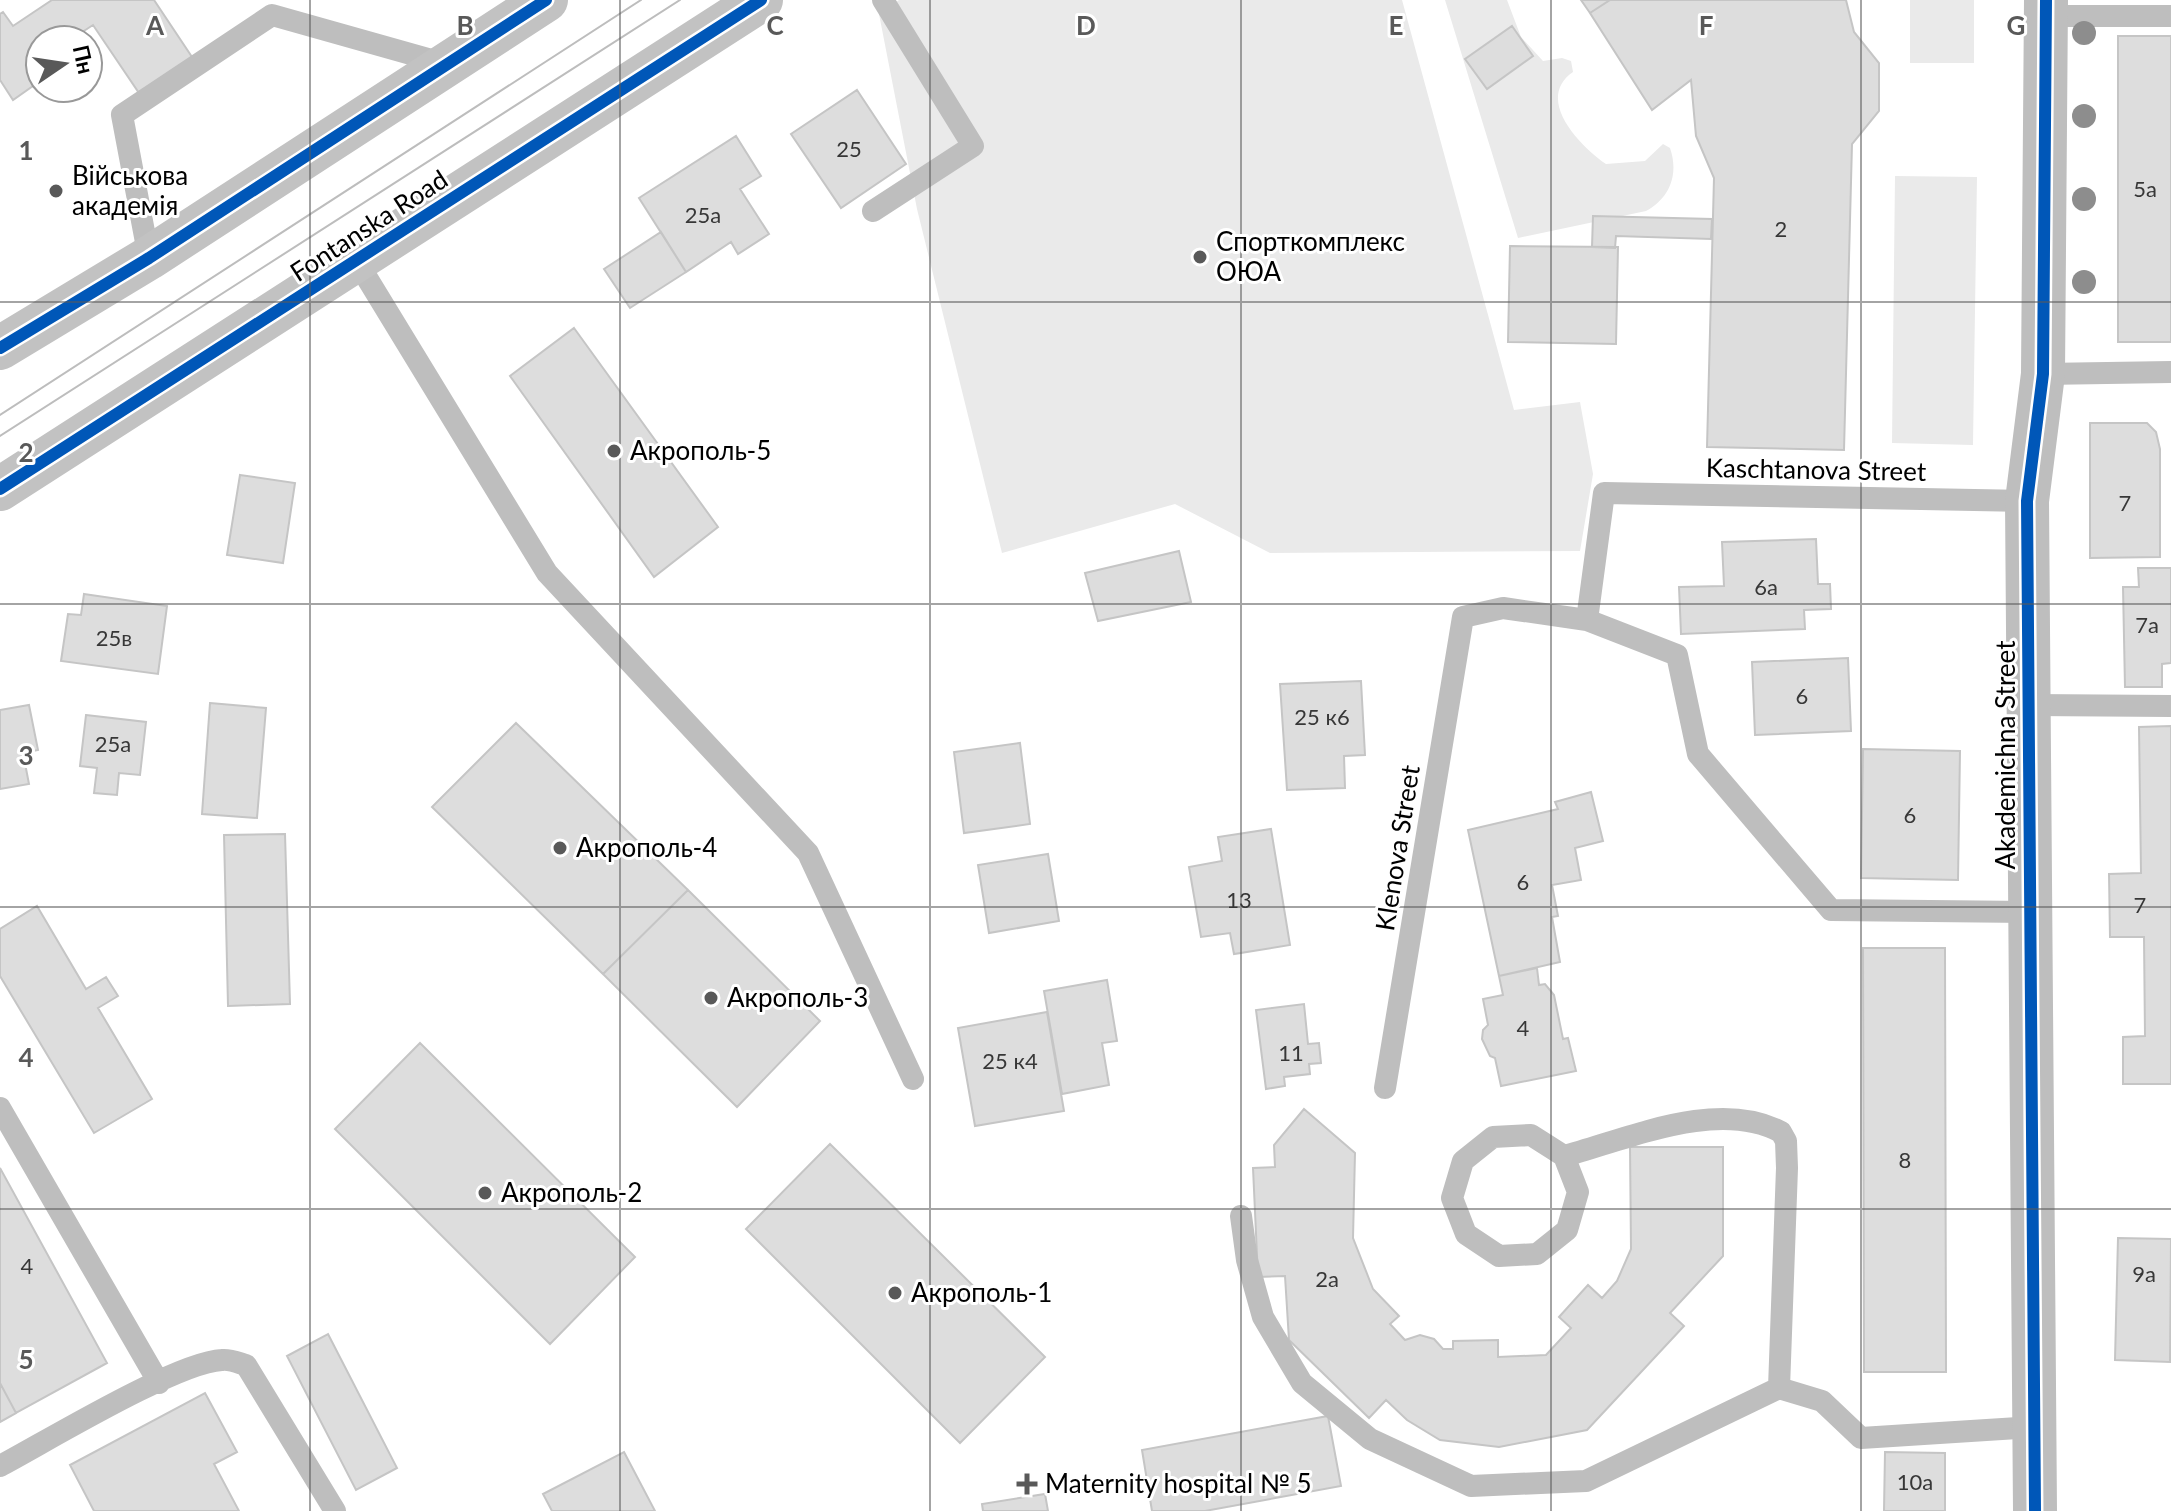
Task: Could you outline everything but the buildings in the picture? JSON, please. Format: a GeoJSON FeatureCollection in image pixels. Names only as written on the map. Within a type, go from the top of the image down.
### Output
{"type":"FeatureCollection","features":[{"type":"Feature","properties":{"kind":"main road"},"geometry":{"type":"LineString","coordinates":[[0,348],[149,258],[546,0]]}},
{"type":"Feature","properties":{"kind":"main road","name":"Fontanska Road"},"geometry":{"type":"LineString","coordinates":[[0,489],[761,0]]}},
{"type":"Feature","properties":{"kind":"street","name":"Akademichna Street"},"geometry":{"type":"LineString","coordinates":[[2035,1511],[2027,501],[2043,374],[2046,8]]}},
{"type":"Feature","properties":{"kind":"lane"},"geometry":{"type":"LineString","coordinates":[[873,211],[973,146],[883,0]]}},
{"type":"Feature","properties":{"kind":"lane"},"geometry":{"type":"LineString","coordinates":[[2046,8],[2171,16]]}},
{"type":"Feature","properties":{"kind":"lane"},"geometry":{"type":"LineString","coordinates":[[149,258],[122,115],[206,57],[272,15],[447,64]]}},
{"type":"Feature","properties":{"kind":"lane"},"geometry":{"type":"LineString","coordinates":[[356,260],[547,573],[808,853],[913,1079]]}},
{"type":"Feature","properties":{"kind":"lane"},"geometry":{"type":"LineString","coordinates":[[2043,374],[2171,372]]}},
{"type":"Feature","properties":{"kind":"lane","name":"Kaschtanova Street"},"geometry":{"type":"LineString","coordinates":[[1587,620],[1604,493],[2027,501]]}},
{"type":"Feature","properties":{"kind":"lane","name":"Klenova Street"},"geometry":{"type":"LineString","coordinates":[[1385,1088],[1463,617],[1503,608],[1587,620]]}},
{"type":"Feature","properties":{"kind":"lane"},"geometry":{"type":"LineString","coordinates":[[1587,620],[1677,655],[1698,754],[1831,910],[2029,912]]}},
{"type":"Feature","properties":{"kind":"lane"},"geometry":{"type":"LineString","coordinates":[[2028,705],[2171,706]]}},
{"type":"Feature","properties":{"kind":"lane"},"geometry":{"type":"LineString","coordinates":[[0,1108],[159,1383]]}},
{"type":"Feature","properties":{"kind":"lane"},"geometry":{"type":"LineString","coordinates":[[1564,1156],[1578,1192],[1567,1230],[1537,1254],[1499,1256],[1466,1234],[1452,1198],[1463,1161],[1493,1137],[1531,1135],[1564,1156],[1708,1118],[1759,1123],[1781,1132],[1786,1141],[1787,1168],[1779,1388]]}},
{"type":"Feature","properties":{"kind":"lane"},"geometry":{"type":"LineString","coordinates":[[1241,1216],[1247,1260],[1263,1317],[1302,1383],[1370,1439],[1471,1486],[1586,1481],[1779,1388],[1822,1401],[1861,1438],[2034,1427]]}},
{"type":"Feature","properties":{"kind":"lane"},"geometry":{"type":"LineString","coordinates":[[0,1466],[159,1383],[207,1362],[225,1359],[246,1365],[335,1511]]}},
{"type":"Feature","properties":{"kind":"shaded area","name":"Спорткомплекс ОЮА"},"geometry":{"type":"Polygon","coordinates":[[[899,0],[1402,0],[1514,410],[1580,402],[1593,474],[1580,551],[1270,553],[1175,504],[1002,553],[917,209],[879,14],[899,0]]]}},
{"type":"Feature","properties":{"kind":"shaded area"},"geometry":{"type":"Polygon","coordinates":[[[1445,0],[1507,0],[1521,37],[1543,61],[1562,58],[1571,61],[1573,72],[1562,83],[1558,95],[1559,108],[1584,146],[1606,164],[1645,161],[1663,144],[1670,148],[1673,176],[1661,199],[1646,211],[1518,238],[1445,0]]]}},
{"type":"Feature","properties":{"kind":"shaded area"},"geometry":{"type":"Polygon","coordinates":[[[1910,0],[1974,0],[1974,63],[1910,63],[1910,0]]]}},
{"type":"Feature","properties":{"kind":"shaded area"},"geometry":{"type":"Polygon","coordinates":[[[1895,176],[1977,177],[1973,445],[1892,443],[1895,176]]]}},
{"type":"Feature","properties":{"kind":"tram line"},"geometry":{"type":"LineString","coordinates":[[0,415],[641,0]]}},
{"type":"Feature","properties":{"kind":"tram line"},"geometry":{"type":"LineString","coordinates":[[0,436],[680,0]]}},
{"type":"Feature","properties":{"kind":"cycle path"},"geometry":{"type":"LineString","coordinates":[[0,348],[149,258],[546,0]]}},
{"type":"Feature","properties":{"kind":"cycle path"},"geometry":{"type":"LineString","coordinates":[[0,489],[761,0]]}},
{"type":"Feature","properties":{"kind":"cycle path"},"geometry":{"type":"LineString","coordinates":[[2035,1511],[2027,501],[2043,374],[2046,0]]}},
{"type":"Feature","properties":{"kind":"place","name":"Військова академія"},"geometry":{"type":"Point","coordinates":[56,191]}},
{"type":"Feature","properties":{"kind":"place","name":"Спорткомплекс ОЮА"},"geometry":{"type":"Point","coordinates":[1200,257]}},
{"type":"Feature","properties":{"kind":"place","name":"Акрополь-5"},"geometry":{"type":"Point","coordinates":[614,451]}},
{"type":"Feature","properties":{"kind":"place","name":"Акрополь-4"},"geometry":{"type":"Point","coordinates":[560,848]}},
{"type":"Feature","properties":{"kind":"place","name":"Акрополь-3"},"geometry":{"type":"Point","coordinates":[711,998]}},
{"type":"Feature","properties":{"kind":"place","name":"Акрополь-2"},"geometry":{"type":"Point","coordinates":[485,1193]}},
{"type":"Feature","properties":{"kind":"place","name":"Акрополь-1"},"geometry":{"type":"Point","coordinates":[895,1293]}},
{"type":"Feature","properties":{"kind":"place","name":"Maternity hospital № 5"},"geometry":{"type":"Point","coordinates":[1027,1484]}}]}
